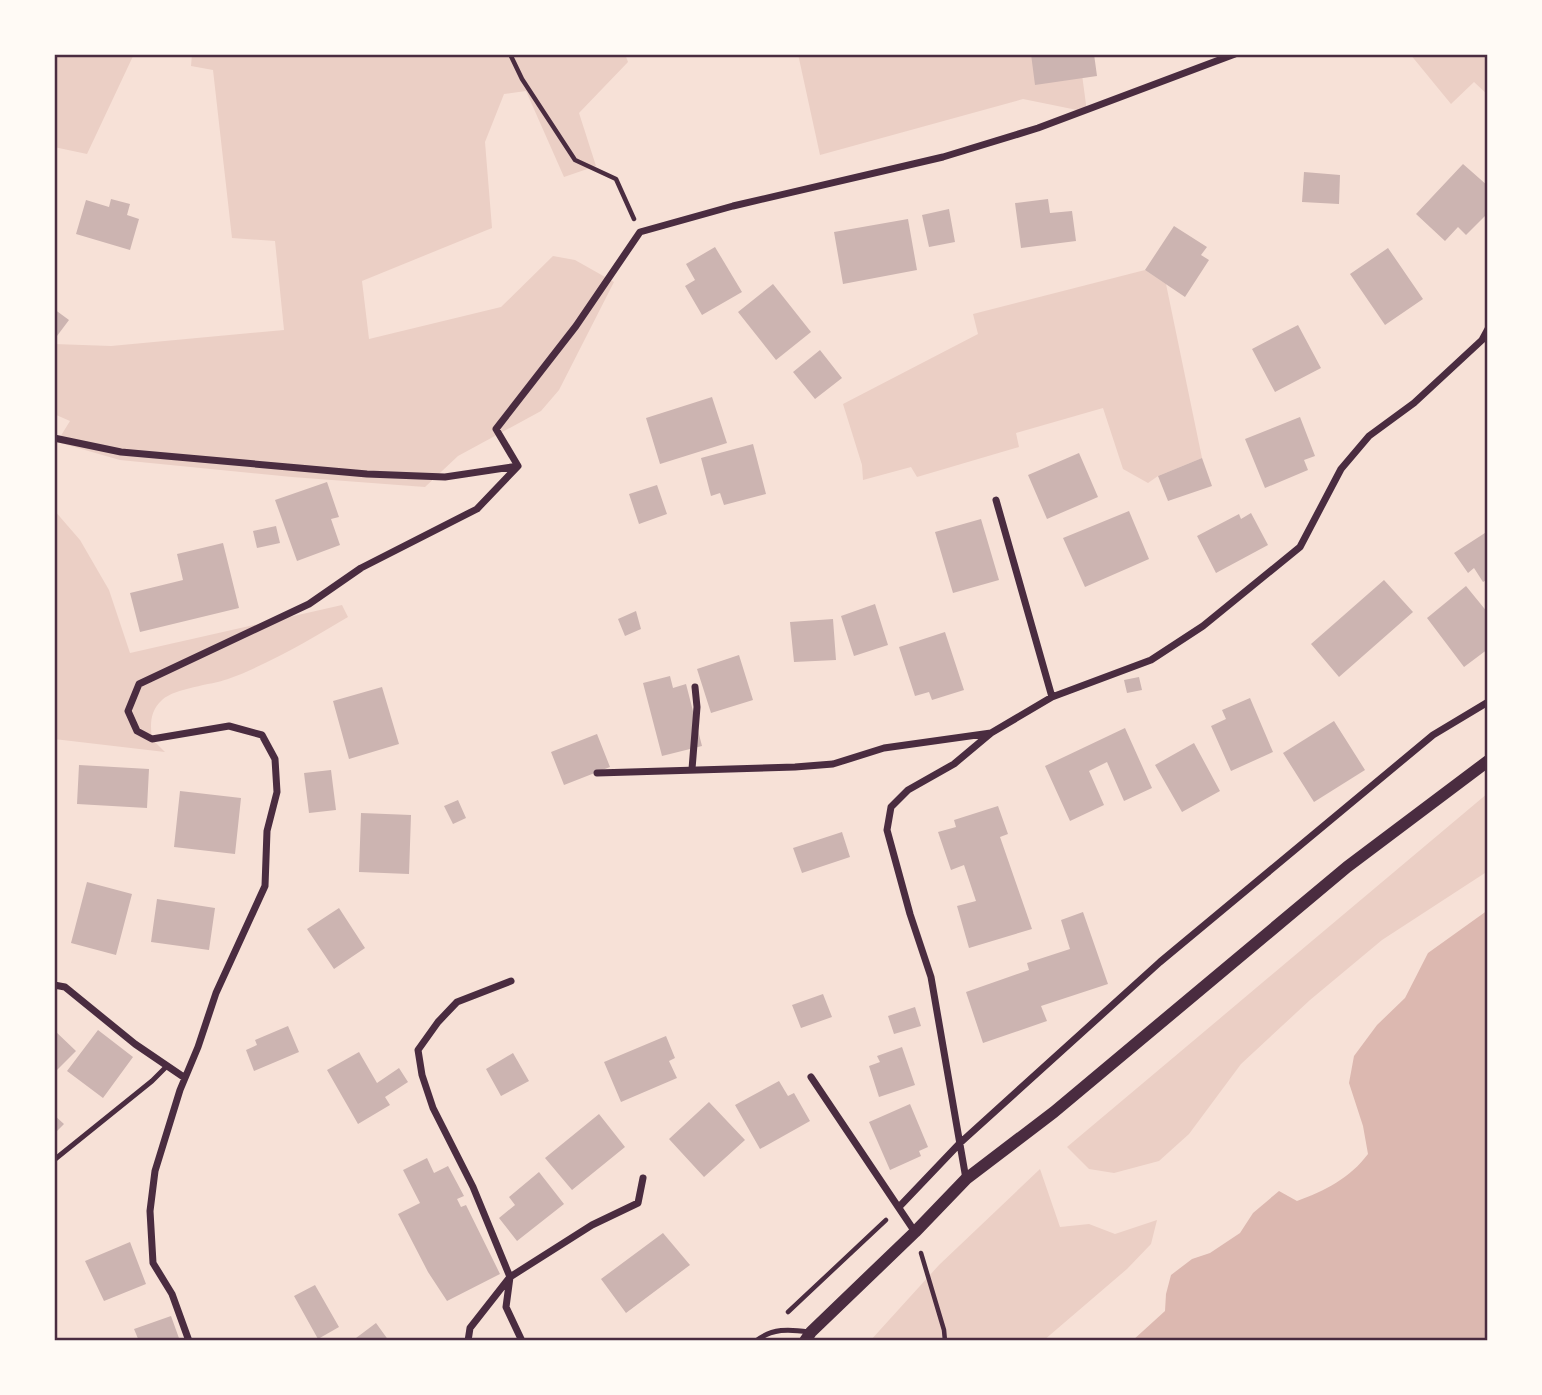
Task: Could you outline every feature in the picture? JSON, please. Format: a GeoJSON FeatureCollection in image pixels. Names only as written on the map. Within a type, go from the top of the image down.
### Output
{"type":"FeatureCollection","features":[{"type":"Feature","properties":{"kind":"street"},"geometry":{"type":"LineString","coordinates":[[518,466],[496,429],[576,326],[640,232],[733,206],[955,154],[1038,128],[1236,54]]}},
{"type":"Feature","properties":{"kind":"street"},"geometry":{"type":"LineString","coordinates":[[966,1179],[931,977],[887,830],[891,807],[908,790],[954,764],[991,733],[1052,697],[1151,660],[1203,626],[1300,547],[1341,469],[1369,436],[1414,403],[1482,340],[1488,329]]}},
{"type":"Feature","properties":{"kind":"street"},"geometry":{"type":"LineString","coordinates":[[54,438],[121,452],[367,474],[445,477],[518,466]]}},
{"type":"Feature","properties":{"kind":"street"},"geometry":{"type":"LineString","coordinates":[[189,1341],[172,1294],[153,1263],[150,1211],[155,1171],[216,993],[265,886],[267,831],[277,792],[275,759],[262,736],[229,726],[152,739],[137,731],[128,711],[139,684],[309,604],[361,568],[477,509],[518,466]]}},
{"type":"Feature","properties":{"kind":"street"},"geometry":{"type":"LineString","coordinates":[[996,500],[1052,697]]}},
{"type":"Feature","properties":{"kind":"street"},"geometry":{"type":"LineString","coordinates":[[692,769],[697,707],[695,687]]}},
{"type":"Feature","properties":{"kind":"street"},"geometry":{"type":"LineString","coordinates":[[899,1207],[960,1143],[1160,962],[1433,735],[1488,702]]}},
{"type":"Feature","properties":{"kind":"street"},"geometry":{"type":"LineString","coordinates":[[597,773],[833,764],[884,748],[991,733]]}},
{"type":"Feature","properties":{"kind":"street"},"geometry":{"type":"LineString","coordinates":[[808,1336],[966,1179],[1054,1112],[1347,867],[1488,761]]}},
{"type":"Feature","properties":{"kind":"street"},"geometry":{"type":"LineString","coordinates":[[511,981],[457,1002],[438,1022],[418,1051],[422,1075],[433,1108],[473,1187],[510,1277],[506,1307],[522,1341]]}},
{"type":"Feature","properties":{"kind":"street"},"geometry":{"type":"LineString","coordinates":[[54,985],[65,987],[135,1044],[185,1078]]}},
{"type":"Feature","properties":{"kind":"street"},"geometry":{"type":"LineString","coordinates":[[811,1077],[915,1232]]}},
{"type":"Feature","properties":{"kind":"street"},"geometry":{"type":"LineString","coordinates":[[468,1341],[470,1328],[510,1277],[592,1226],[638,1203],[643,1178]]}},
{"type":"Feature","properties":{"kind":"lane"},"geometry":{"type":"LineString","coordinates":[[54,1160],[167,1066]]}},
{"type":"Feature","properties":{"kind":"lane"},"geometry":{"type":"LineString","coordinates":[[756,1341],[766,1332],[788,1329],[808,1336]]}},
{"type":"Feature","properties":{"kind":"path"},"geometry":{"type":"LineString","coordinates":[[510,54],[522,79],[575,160],[616,179],[640,232]]}},
{"type":"Feature","properties":{"kind":"path"},"geometry":{"type":"LineString","coordinates":[[766,1332],[899,1207]]}},
{"type":"Feature","properties":{"kind":"path"},"geometry":{"type":"LineString","coordinates":[[915,1232],[945,1341]]}},
{"type":"Feature","properties":{"kind":"shaded area"},"geometry":{"type":"Polygon","coordinates":[[[54,54],[134,54],[87,154],[54,147],[54,54]]]}},
{"type":"Feature","properties":{"kind":"shaded area"},"geometry":{"type":"Polygon","coordinates":[[[192,54],[625,54],[628,62],[579,113],[596,166],[564,177],[526,91],[504,94],[485,142],[492,228],[362,281],[369,339],[501,307],[553,256],[575,260],[614,282],[559,390],[541,411],[458,456],[425,487],[120,460],[57,442],[70,421],[54,414],[54,344],[111,346],[284,330],[275,241],[232,238],[213,70],[191,66],[192,54]]]}},
{"type":"Feature","properties":{"kind":"shaded area"},"geometry":{"type":"Polygon","coordinates":[[[798,54],[1075,54],[1081,67],[1087,112],[1023,99],[820,155],[798,54]]]}},
{"type":"Feature","properties":{"kind":"shaded area"},"geometry":{"type":"Polygon","coordinates":[[[1410,54],[1488,54],[1488,95],[1474,82],[1451,104],[1410,54]]]}},
{"type":"Feature","properties":{"kind":"shaded area"},"geometry":{"type":"Polygon","coordinates":[[[1145,270],[1166,284],[1202,458],[1158,476],[1148,483],[1123,469],[1103,408],[1016,433],[1019,447],[917,477],[911,467],[863,480],[862,465],[843,404],[978,334],[973,314],[1145,270]]]}},
{"type":"Feature","properties":{"kind":"shaded area"},"geometry":{"type":"Polygon","coordinates":[[[54,510],[80,540],[109,590],[130,653],[342,605],[348,617],[259,666],[228,679],[175,692],[162,700],[153,713],[151,728],[152,739],[165,752],[54,739],[54,510]]]}},
{"type":"Feature","properties":{"kind":"shaded area"},"geometry":{"type":"Polygon","coordinates":[[[1488,793],[1488,871],[1382,940],[1310,1000],[1241,1064],[1189,1134],[1159,1161],[1114,1173],[1089,1169],[1067,1147],[1488,793]]]}},
{"type":"Feature","properties":{"kind":"shaded area"},"geometry":{"type":"Polygon","coordinates":[[[1488,910],[1488,1341],[1132,1341],[1165,1311],[1171,1275],[1192,1259],[1210,1253],[1240,1233],[1253,1213],[1279,1191],[1297,1201],[1307,1197],[1345,1177],[1368,1154],[1363,1126],[1349,1083],[1354,1056],[1377,1025],[1405,998],[1428,953],[1488,910]]]}},
{"type":"Feature","properties":{"kind":"shaded area"},"geometry":{"type":"Polygon","coordinates":[[[1040,1169],[1060,1227],[1089,1224],[1115,1234],[1157,1220],[1151,1244],[1127,1269],[1043,1341],[870,1341],[939,1265],[1040,1169]]]}},
{"type":"Feature","properties":{"kind":"building"},"geometry":{"type":"Polygon","coordinates":[[[1031,54],[1094,54],[1097,76],[1035,85],[1031,54]]]}},
{"type":"Feature","properties":{"kind":"building"},"geometry":{"type":"Polygon","coordinates":[[[1463,164],[1488,186],[1488,213],[1466,235],[1458,227],[1445,241],[1416,214],[1463,164]]]}},
{"type":"Feature","properties":{"kind":"building"},"geometry":{"type":"Polygon","coordinates":[[[1304,172],[1340,175],[1339,204],[1302,202],[1304,172]]]}},
{"type":"Feature","properties":{"kind":"building"},"geometry":{"type":"Polygon","coordinates":[[[111,199],[130,204],[127,215],[139,219],[130,250],[76,234],[86,200],[109,207],[111,199]]]}},
{"type":"Feature","properties":{"kind":"building"},"geometry":{"type":"Polygon","coordinates":[[[1048,199],[1050,213],[1072,211],[1076,241],[1021,248],[1015,203],[1048,199]]]}},
{"type":"Feature","properties":{"kind":"building"},"geometry":{"type":"Polygon","coordinates":[[[949,209],[955,242],[929,247],[922,215],[949,209]]]}},
{"type":"Feature","properties":{"kind":"building"},"geometry":{"type":"Polygon","coordinates":[[[908,219],[917,270],[843,284],[834,232],[908,219]]]}},
{"type":"Feature","properties":{"kind":"building"},"geometry":{"type":"Polygon","coordinates":[[[1174,226],[1207,247],[1201,255],[1209,260],[1185,297],[1145,270],[1174,226]]]}},
{"type":"Feature","properties":{"kind":"building"},"geometry":{"type":"Polygon","coordinates":[[[715,247],[742,292],[702,315],[685,286],[695,280],[686,264],[715,247]]]}},
{"type":"Feature","properties":{"kind":"building"},"geometry":{"type":"Polygon","coordinates":[[[1388,248],[1423,299],[1385,325],[1350,274],[1388,248]]]}},
{"type":"Feature","properties":{"kind":"building"},"geometry":{"type":"Polygon","coordinates":[[[773,284],[811,332],[776,360],[738,312],[773,284]]]}},
{"type":"Feature","properties":{"kind":"building"},"geometry":{"type":"Polygon","coordinates":[[[54,309],[69,320],[54,340],[54,309]]]}},
{"type":"Feature","properties":{"kind":"building"},"geometry":{"type":"Polygon","coordinates":[[[1298,325],[1321,368],[1275,392],[1252,349],[1298,325]]]}},
{"type":"Feature","properties":{"kind":"building"},"geometry":{"type":"Polygon","coordinates":[[[820,350],[842,378],[815,399],[793,372],[820,350]]]}},
{"type":"Feature","properties":{"kind":"building"},"geometry":{"type":"Polygon","coordinates":[[[712,397],[727,443],[660,464],[646,418],[712,397]]]}},
{"type":"Feature","properties":{"kind":"building"},"geometry":{"type":"Polygon","coordinates":[[[1300,417],[1315,456],[1304,460],[1308,470],[1265,488],[1245,439],[1300,417]]]}},
{"type":"Feature","properties":{"kind":"building"},"geometry":{"type":"Polygon","coordinates":[[[753,444],[766,494],[724,505],[720,493],[711,496],[701,458],[753,444]]]}},
{"type":"Feature","properties":{"kind":"building"},"geometry":{"type":"Polygon","coordinates":[[[1079,453],[1098,497],[1047,519],[1028,475],[1079,453]]]}},
{"type":"Feature","properties":{"kind":"building"},"geometry":{"type":"Polygon","coordinates":[[[1202,458],[1212,486],[1168,501],[1158,476],[1202,458]]]}},
{"type":"Feature","properties":{"kind":"building"},"geometry":{"type":"Polygon","coordinates":[[[327,482],[339,517],[331,519],[340,545],[297,561],[275,500],[327,482]]]}},
{"type":"Feature","properties":{"kind":"building"},"geometry":{"type":"Polygon","coordinates":[[[657,485],[667,514],[639,524],[629,494],[657,485]]]}},
{"type":"Feature","properties":{"kind":"building"},"geometry":{"type":"Polygon","coordinates":[[[1129,511],[1149,559],[1085,587],[1063,538],[1129,511]]]}},
{"type":"Feature","properties":{"kind":"building"},"geometry":{"type":"Polygon","coordinates":[[[1251,513],[1268,545],[1216,573],[1197,536],[1239,514],[1241,519],[1251,513]]]}},
{"type":"Feature","properties":{"kind":"building"},"geometry":{"type":"Polygon","coordinates":[[[981,519],[999,580],[953,593],[935,532],[981,519]]]}},
{"type":"Feature","properties":{"kind":"building"},"geometry":{"type":"Polygon","coordinates":[[[276,526],[280,543],[257,548],[253,531],[276,526]]]}},
{"type":"Feature","properties":{"kind":"building"},"geometry":{"type":"Polygon","coordinates":[[[1488,531],[1488,579],[1483,582],[1474,568],[1468,573],[1454,553],[1488,531]]]}},
{"type":"Feature","properties":{"kind":"building"},"geometry":{"type":"Polygon","coordinates":[[[223,543],[239,608],[140,632],[130,593],[183,580],[177,554],[223,543]]]}},
{"type":"Feature","properties":{"kind":"building"},"geometry":{"type":"Polygon","coordinates":[[[1384,580],[1413,612],[1339,677],[1311,644],[1384,580]]]}},
{"type":"Feature","properties":{"kind":"building"},"geometry":{"type":"Polygon","coordinates":[[[1466,586],[1488,613],[1488,649],[1464,667],[1427,618],[1466,586]]]}},
{"type":"Feature","properties":{"kind":"building"},"geometry":{"type":"Polygon","coordinates":[[[875,604],[888,645],[854,656],[841,616],[875,604]]]}},
{"type":"Feature","properties":{"kind":"building"},"geometry":{"type":"Polygon","coordinates":[[[636,611],[641,629],[625,636],[618,619],[636,611]]]}},
{"type":"Feature","properties":{"kind":"building"},"geometry":{"type":"Polygon","coordinates":[[[833,619],[836,660],[794,662],[790,622],[833,619]]]}},
{"type":"Feature","properties":{"kind":"building"},"geometry":{"type":"Polygon","coordinates":[[[945,632],[964,690],[932,700],[929,692],[915,696],[899,647],[945,632]]]}},
{"type":"Feature","properties":{"kind":"building"},"geometry":{"type":"Polygon","coordinates":[[[739,655],[753,700],[711,713],[697,669],[739,655]]]}},
{"type":"Feature","properties":{"kind":"building"},"geometry":{"type":"Polygon","coordinates":[[[670,676],[673,688],[686,684],[702,746],[662,756],[643,683],[670,676]]]}},
{"type":"Feature","properties":{"kind":"building"},"geometry":{"type":"Polygon","coordinates":[[[1139,677],[1142,690],[1127,693],[1124,680],[1139,677]]]}},
{"type":"Feature","properties":{"kind":"building"},"geometry":{"type":"Polygon","coordinates":[[[382,687],[399,744],[349,759],[333,701],[382,687]]]}},
{"type":"Feature","properties":{"kind":"building"},"geometry":{"type":"Polygon","coordinates":[[[1250,698],[1273,752],[1231,771],[1211,726],[1226,719],[1222,710],[1250,698]]]}},
{"type":"Feature","properties":{"kind":"building"},"geometry":{"type":"Polygon","coordinates":[[[1334,721],[1365,770],[1314,802],[1283,753],[1334,721]]]}},
{"type":"Feature","properties":{"kind":"building"},"geometry":{"type":"Polygon","coordinates":[[[1125,728],[1152,788],[1124,801],[1107,762],[1089,771],[1104,805],[1070,821],[1045,766],[1125,728]]]}},
{"type":"Feature","properties":{"kind":"building"},"geometry":{"type":"Polygon","coordinates":[[[597,734],[610,767],[564,785],[551,752],[597,734]]]}},
{"type":"Feature","properties":{"kind":"building"},"geometry":{"type":"Polygon","coordinates":[[[1194,743],[1220,791],[1182,812],[1155,765],[1194,743]]]}},
{"type":"Feature","properties":{"kind":"building"},"geometry":{"type":"Polygon","coordinates":[[[79,765],[149,769],[147,808],[77,804],[79,765]]]}},
{"type":"Feature","properties":{"kind":"building"},"geometry":{"type":"Polygon","coordinates":[[[331,770],[336,810],[309,813],[304,773],[331,770]]]}},
{"type":"Feature","properties":{"kind":"building"},"geometry":{"type":"Polygon","coordinates":[[[180,791],[241,798],[235,854],[174,847],[180,791]]]}},
{"type":"Feature","properties":{"kind":"building"},"geometry":{"type":"Polygon","coordinates":[[[458,800],[466,818],[453,824],[444,806],[458,800]]]}},
{"type":"Feature","properties":{"kind":"building"},"geometry":{"type":"Polygon","coordinates":[[[998,806],[1008,834],[1000,837],[1032,929],[969,948],[957,906],[976,901],[964,865],[951,870],[938,832],[956,827],[954,820],[998,806]]]}},
{"type":"Feature","properties":{"kind":"building"},"geometry":{"type":"Polygon","coordinates":[[[361,813],[411,815],[409,874],[359,872],[361,813]]]}},
{"type":"Feature","properties":{"kind":"building"},"geometry":{"type":"Polygon","coordinates":[[[842,832],[850,857],[802,873],[793,848],[842,832]]]}},
{"type":"Feature","properties":{"kind":"building"},"geometry":{"type":"Polygon","coordinates":[[[87,882],[132,894],[116,955],[71,943],[87,882]]]}},
{"type":"Feature","properties":{"kind":"building"},"geometry":{"type":"Polygon","coordinates":[[[157,899],[215,908],[209,950],[151,942],[157,899]]]}},
{"type":"Feature","properties":{"kind":"building"},"geometry":{"type":"Polygon","coordinates":[[[339,908],[365,948],[334,969],[307,929],[339,908]]]}},
{"type":"Feature","properties":{"kind":"building"},"geometry":{"type":"Polygon","coordinates":[[[1083,912],[1108,984],[1041,1006],[1047,1021],[983,1043],[966,992],[1029,970],[1027,963],[1070,949],[1061,920],[1083,912]]]}},
{"type":"Feature","properties":{"kind":"building"},"geometry":{"type":"Polygon","coordinates":[[[823,994],[832,1017],[801,1028],[792,1005],[823,994]]]}},
{"type":"Feature","properties":{"kind":"building"},"geometry":{"type":"Polygon","coordinates":[[[915,1007],[921,1026],[894,1034],[888,1016],[915,1007]]]}},
{"type":"Feature","properties":{"kind":"building"},"geometry":{"type":"Polygon","coordinates":[[[288,1026],[299,1052],[254,1071],[246,1050],[257,1045],[255,1040],[288,1026]]]}},
{"type":"Feature","properties":{"kind":"building"},"geometry":{"type":"Polygon","coordinates":[[[54,1030],[76,1051],[54,1073],[54,1030]]]}},
{"type":"Feature","properties":{"kind":"building"},"geometry":{"type":"Polygon","coordinates":[[[98,1030],[133,1057],[103,1098],[67,1071],[98,1030]]]}},
{"type":"Feature","properties":{"kind":"building"},"geometry":{"type":"Polygon","coordinates":[[[666,1036],[675,1058],[669,1061],[677,1078],[621,1102],[604,1062],[666,1036]]]}},
{"type":"Feature","properties":{"kind":"building"},"geometry":{"type":"Polygon","coordinates":[[[902,1047],[915,1085],[879,1097],[869,1066],[880,1062],[877,1056],[902,1047]]]}},
{"type":"Feature","properties":{"kind":"building"},"geometry":{"type":"Polygon","coordinates":[[[359,1052],[377,1083],[399,1068],[408,1082],[385,1097],[390,1105],[358,1124],[327,1070],[359,1052]]]}},
{"type":"Feature","properties":{"kind":"building"},"geometry":{"type":"Polygon","coordinates":[[[513,1053],[529,1081],[501,1096],[486,1069],[513,1053]]]}},
{"type":"Feature","properties":{"kind":"building"},"geometry":{"type":"Polygon","coordinates":[[[779,1081],[788,1096],[794,1093],[810,1121],[760,1149],[735,1105],[779,1081]]]}},
{"type":"Feature","properties":{"kind":"building"},"geometry":{"type":"Polygon","coordinates":[[[709,1102],[745,1140],[704,1177],[669,1139],[709,1102]]]}},
{"type":"Feature","properties":{"kind":"building"},"geometry":{"type":"Polygon","coordinates":[[[910,1104],[928,1147],[919,1151],[921,1156],[890,1170],[869,1122],[910,1104]]]}},
{"type":"Feature","properties":{"kind":"building"},"geometry":{"type":"Polygon","coordinates":[[[599,1114],[625,1147],[572,1190],[545,1158],[599,1114]]]}},
{"type":"Feature","properties":{"kind":"building"},"geometry":{"type":"Polygon","coordinates":[[[54,1115],[64,1124],[54,1134],[54,1115]]]}},
{"type":"Feature","properties":{"kind":"building"},"geometry":{"type":"Polygon","coordinates":[[[427,1158],[434,1173],[448,1166],[464,1196],[457,1199],[461,1207],[466,1205],[500,1274],[447,1301],[428,1272],[398,1214],[420,1203],[403,1170],[427,1158]]]}},
{"type":"Feature","properties":{"kind":"building"},"geometry":{"type":"Polygon","coordinates":[[[539,1172],[564,1204],[517,1241],[499,1218],[515,1205],[509,1197],[539,1172]]]}},
{"type":"Feature","properties":{"kind":"building"},"geometry":{"type":"Polygon","coordinates":[[[663,1233],[690,1265],[626,1313],[601,1279],[663,1233]]]}},
{"type":"Feature","properties":{"kind":"building"},"geometry":{"type":"Polygon","coordinates":[[[130,1242],[146,1284],[104,1301],[85,1261],[130,1242]]]}},
{"type":"Feature","properties":{"kind":"building"},"geometry":{"type":"Polygon","coordinates":[[[315,1285],[339,1327],[318,1339],[294,1296],[315,1285]]]}},
{"type":"Feature","properties":{"kind":"building"},"geometry":{"type":"Polygon","coordinates":[[[171,1316],[180,1341],[139,1341],[134,1329],[171,1316]]]}},
{"type":"Feature","properties":{"kind":"building"},"geometry":{"type":"Polygon","coordinates":[[[376,1323],[389,1341],[352,1341],[376,1323]]]}}]}
